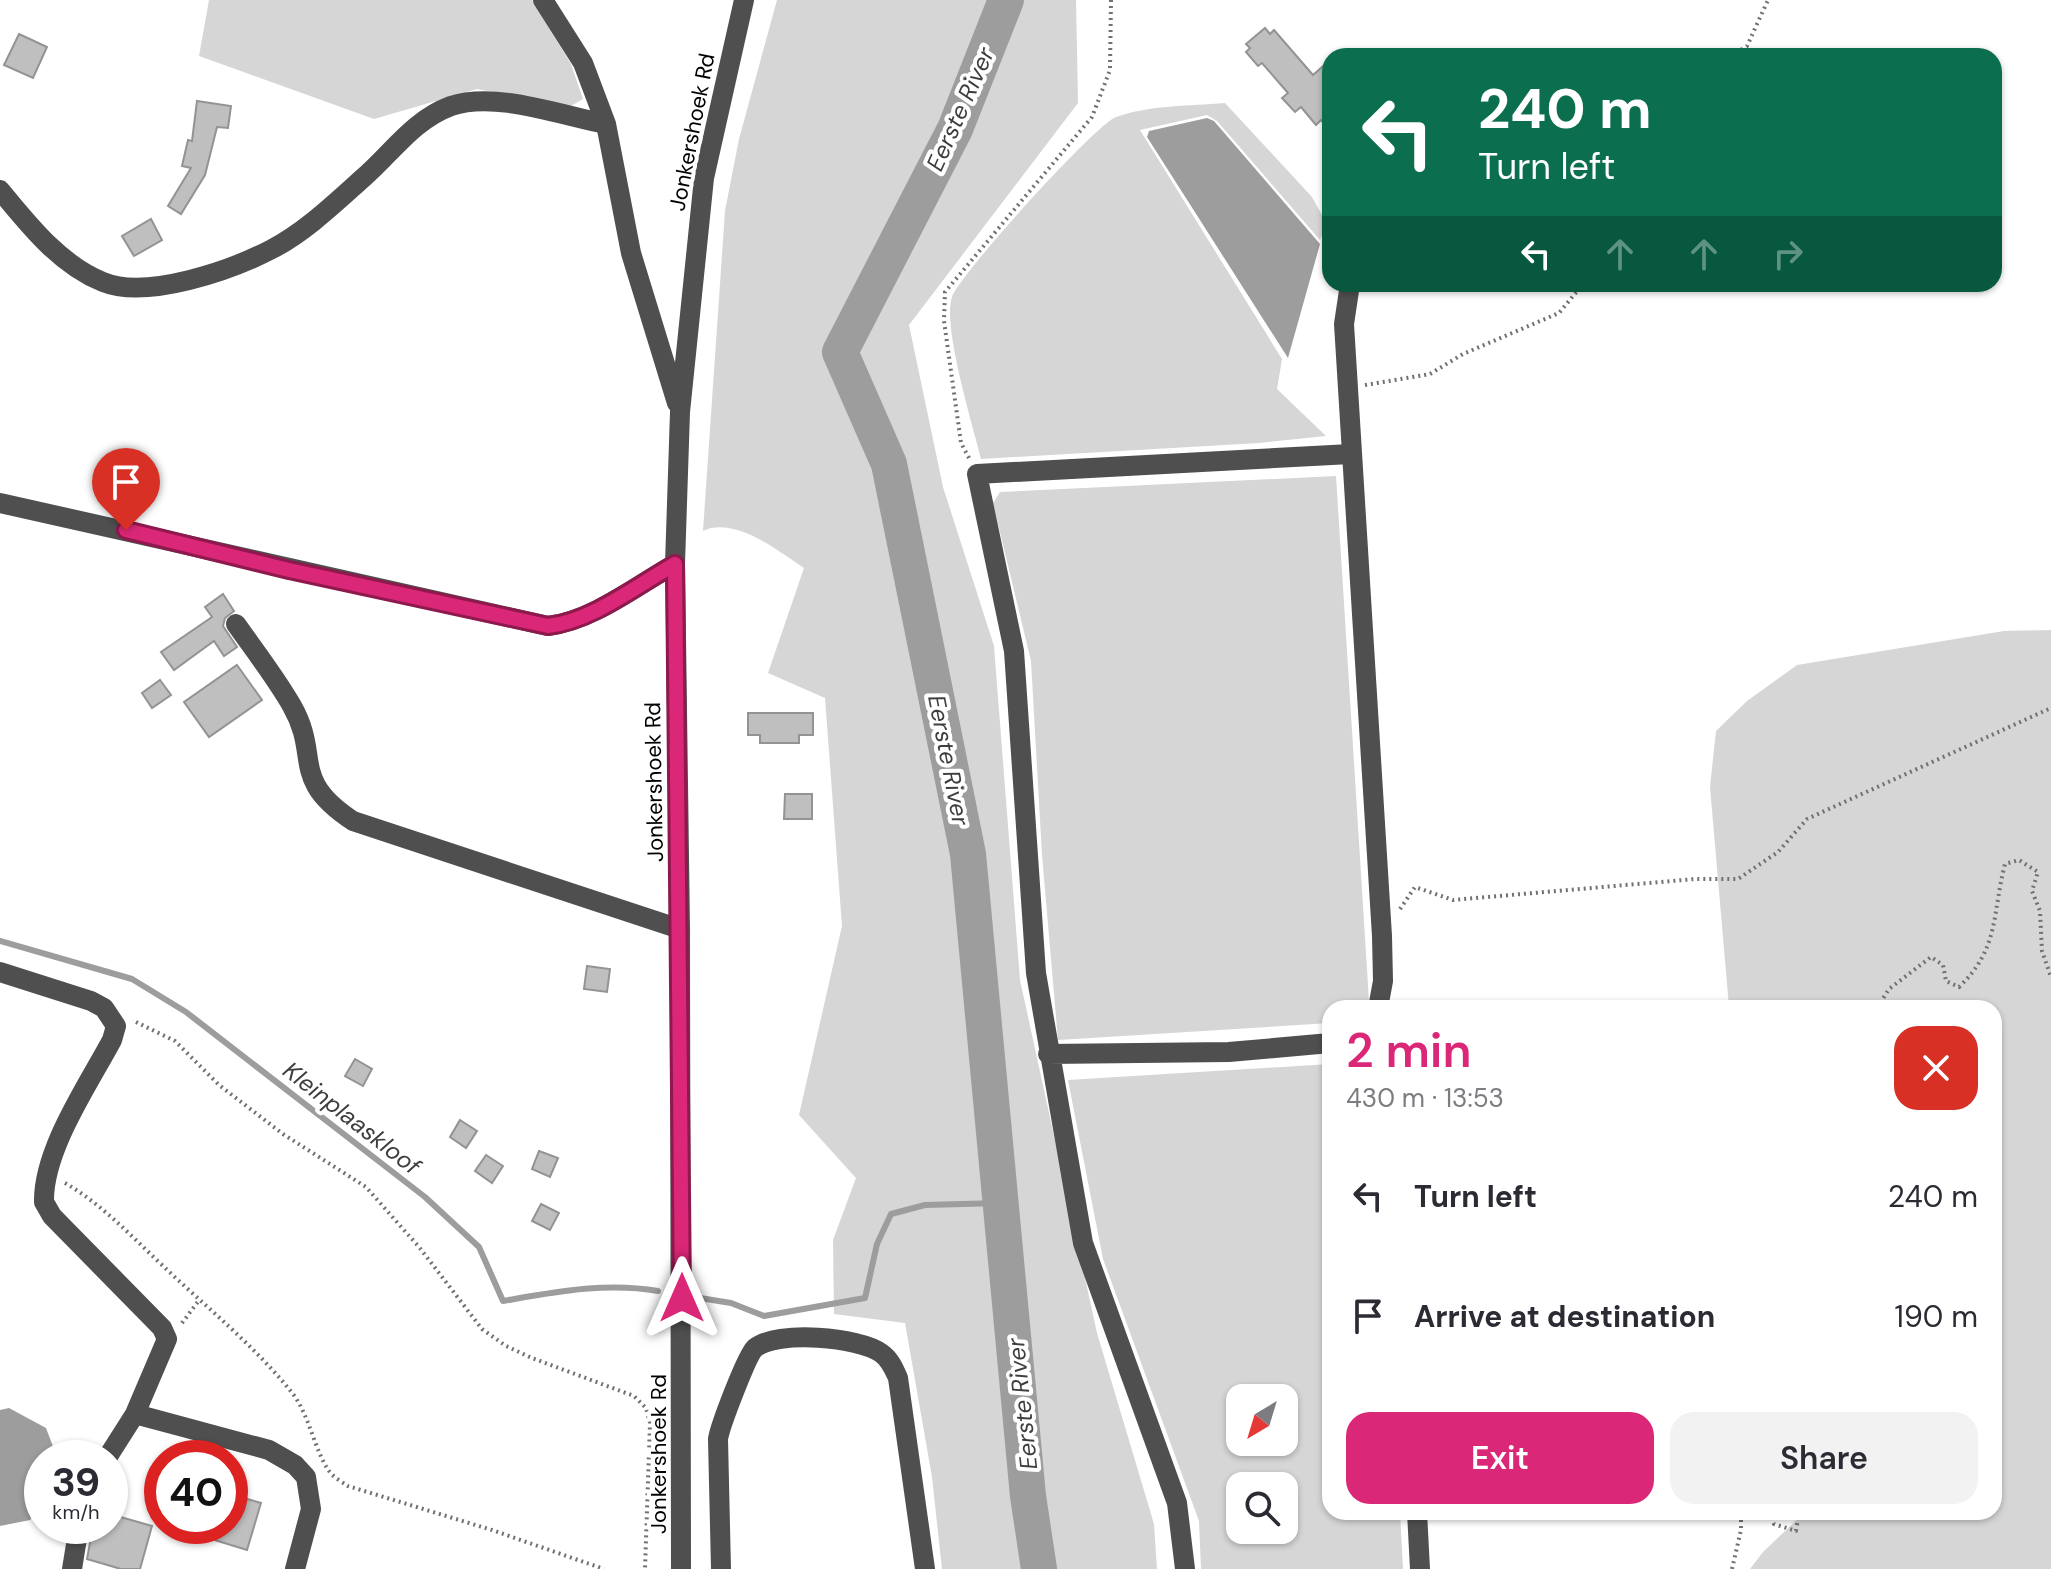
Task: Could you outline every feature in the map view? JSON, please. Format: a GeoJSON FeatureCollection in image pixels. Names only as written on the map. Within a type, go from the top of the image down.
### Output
{"type":"FeatureCollection","features":[{"type":"Feature","properties":{"kind":"street"},"geometry":{"type":"LineString","coordinates":[[543,0],[583,63],[606,124],[631,253],[680,412]]}},
{"type":"Feature","properties":{"kind":"street","name":"Jonkershoek Rd"},"geometry":{"type":"LineString","coordinates":[[681,1569],[680,929],[675,564],[680,412],[704,178],[744,0]]}},
{"type":"Feature","properties":{"kind":"street"},"geometry":{"type":"LineString","coordinates":[[0,190],[48,245],[104,283],[130,288],[171,284],[273,249],[365,176],[400,140],[432,115],[452,106],[483,99],[606,124]]}},
{"type":"Feature","properties":{"kind":"street"},"geometry":{"type":"LineString","coordinates":[[1349,292],[1344,324],[1382,936],[1383,981],[1379,1000]]}},
{"type":"Feature","properties":{"kind":"street"},"geometry":{"type":"LineString","coordinates":[[1185,1569],[1177,1503],[1083,1243],[1048,1054],[1033,944],[1014,651],[977,474],[1351,454]]}},
{"type":"Feature","properties":{"kind":"street"},"geometry":{"type":"LineString","coordinates":[[0,503],[548,626],[563,624],[587,614],[675,564]]}},
{"type":"Feature","properties":{"kind":"street"},"geometry":{"type":"LineString","coordinates":[[236,624],[293,708],[302,730],[314,785],[331,807],[353,821],[680,929]]}},
{"type":"Feature","properties":{"kind":"street"},"geometry":{"type":"LineString","coordinates":[[0,972],[91,1001],[104,1008],[116,1026],[112,1040],[64,1129],[49,1174],[44,1202],[52,1216],[162,1328],[167,1339],[135,1414],[118,1440]]}},
{"type":"Feature","properties":{"kind":"street"},"geometry":{"type":"LineString","coordinates":[[1048,1054],[1229,1052],[1322,1044]]}},
{"type":"Feature","properties":{"kind":"street"},"geometry":{"type":"LineString","coordinates":[[721,1569],[718,1439],[720,1425],[734,1398],[745,1362],[753,1350],[769,1341],[818,1339],[852,1341],[870,1346],[890,1362],[898,1378],[925,1569]]}},
{"type":"Feature","properties":{"kind":"street"},"geometry":{"type":"LineString","coordinates":[[135,1414],[269,1450],[295,1465],[306,1477],[311,1509],[295,1569]]}},
{"type":"Feature","properties":{"kind":"street"},"geometry":{"type":"LineString","coordinates":[[1417,1520],[1420,1569]]}},
{"type":"Feature","properties":{"kind":"street"},"geometry":{"type":"LineString","coordinates":[[72,1569],[76,1544]]}},
{"type":"Feature","properties":{"kind":"path"},"geometry":{"type":"LineString","coordinates":[[977,474],[961,443],[944,321],[945,292],[1092,117],[1110,70],[1111,0]]}},
{"type":"Feature","properties":{"kind":"path"},"geometry":{"type":"LineString","coordinates":[[1744,48],[1768,0]]}},
{"type":"Feature","properties":{"kind":"path"},"geometry":{"type":"LineString","coordinates":[[1347,388],[1430,374],[1463,354],[1559,313],[1576,292]]}},
{"type":"Feature","properties":{"kind":"path"},"geometry":{"type":"LineString","coordinates":[[1382,936],[1415,887],[1453,900],[1695,879],[1738,879],[1778,852],[1807,819],[2051,708]]}},
{"type":"Feature","properties":{"kind":"path"},"geometry":{"type":"LineString","coordinates":[[1882,1000],[1889,989],[1931,957],[1943,965],[1946,981],[1959,987],[1970,977],[1983,957],[1997,924],[1999,888],[2005,864],[2019,860],[2038,872],[2032,891],[2040,911],[2042,951],[2051,977]]}},
{"type":"Feature","properties":{"kind":"path"},"geometry":{"type":"LineString","coordinates":[[116,1026],[133,1021],[175,1041],[219,1085],[283,1134],[366,1187],[419,1247],[482,1329],[506,1346],[634,1396],[646,1408],[650,1423],[645,1569]]}},
{"type":"Feature","properties":{"kind":"path"},"geometry":{"type":"LineString","coordinates":[[49,1174],[88,1196],[128,1229],[237,1333],[294,1396],[329,1472],[348,1486],[492,1530],[604,1569]]}},
{"type":"Feature","properties":{"kind":"path"},"geometry":{"type":"LineString","coordinates":[[167,1339],[200,1299]]}},
{"type":"Feature","properties":{"kind":"path"},"geometry":{"type":"LineString","coordinates":[[1732,1569],[1741,1520]]}},
{"type":"Feature","properties":{"kind":"path"},"geometry":{"type":"LineString","coordinates":[[1772,1520],[1774,1524],[1796,1531],[1798,1520]]}},
{"type":"Feature","properties":{"kind":"shaded area"},"geometry":{"type":"Polygon","coordinates":[[[209,0],[532,0],[571,64],[583,99],[569,107],[477,89],[374,119],[199,56],[209,0]]]}},
{"type":"Feature","properties":{"kind":"shaded area"},"geometry":{"type":"Polygon","coordinates":[[[777,0],[1076,0],[1078,103],[909,325],[943,487],[994,646],[1020,980],[1097,1333],[1154,1524],[1157,1569],[942,1569],[932,1477],[905,1323],[834,1314],[833,1240],[856,1178],[799,1115],[842,926],[825,698],[768,673],[804,568],[742,532],[729,528],[703,531],[725,211],[739,139],[777,0]]]}},
{"type":"Feature","properties":{"kind":"shaded area"},"geometry":{"type":"Polygon","coordinates":[[[1225,103],[1312,197],[1322,215],[1320,240],[1217,121],[1207,115],[1140,130],[1282,359],[1277,389],[1326,436],[1259,443],[981,459],[951,330],[952,297],[1002,232],[1103,126],[1116,117],[1156,108],[1225,103]]]}},
{"type":"Feature","properties":{"kind":"shaded area"},"geometry":{"type":"Polygon","coordinates":[[[1207,118],[1214,121],[1320,244],[1288,358],[1147,137],[1149,131],[1207,118]]]}},
{"type":"Feature","properties":{"kind":"shaded area"},"geometry":{"type":"Polygon","coordinates":[[[1336,476],[1369,1000],[1322,1000],[1322,1024],[1058,1040],[1042,855],[1031,661],[993,503],[1000,492],[1336,476]]]}},
{"type":"Feature","properties":{"kind":"shaded area"},"geometry":{"type":"Polygon","coordinates":[[[2051,630],[2051,1569],[1750,1569],[1797,1520],[2002,1520],[2002,1000],[1728,1000],[1710,787],[1716,731],[1747,701],[1797,665],[2004,631],[2051,630]]]}},
{"type":"Feature","properties":{"kind":"shaded area"},"geometry":{"type":"Polygon","coordinates":[[[1322,1064],[1322,1520],[1400,1520],[1403,1569],[1201,1569],[1199,1521],[1103,1259],[1068,1080],[1322,1064]]]}},
{"type":"Feature","properties":{"kind":"shaded area"},"geometry":{"type":"Polygon","coordinates":[[[9,1408],[46,1428],[51,1440],[24,1440],[24,1521],[0,1526],[0,1410],[9,1408]]]}},
{"type":"Feature","properties":{"kind":"building"},"geometry":{"type":"Polygon","coordinates":[[[1265,28],[1270,34],[1274,30],[1313,75],[1322,67],[1322,121],[1316,125],[1301,107],[1295,112],[1282,98],[1288,93],[1262,63],[1258,66],[1246,52],[1250,48],[1246,44],[1265,28]]]}},
{"type":"Feature","properties":{"kind":"building"},"geometry":{"type":"Polygon","coordinates":[[[19,34],[47,47],[33,78],[4,65],[19,34]]]}},
{"type":"Feature","properties":{"kind":"building"},"geometry":{"type":"Polygon","coordinates":[[[197,101],[231,106],[228,128],[217,127],[205,175],[181,214],[168,206],[191,168],[182,166],[188,140],[192,141],[197,101]]]}},
{"type":"Feature","properties":{"kind":"building"},"geometry":{"type":"Polygon","coordinates":[[[151,219],[162,240],[134,256],[122,236],[151,219]]]}},
{"type":"Feature","properties":{"kind":"building"},"geometry":{"type":"Polygon","coordinates":[[[223,594],[234,611],[225,618],[223,626],[237,647],[224,656],[214,641],[174,670],[161,652],[212,617],[205,607],[223,594]]]}},
{"type":"Feature","properties":{"kind":"building"},"geometry":{"type":"Polygon","coordinates":[[[237,665],[262,700],[209,737],[184,702],[237,665]]]}},
{"type":"Feature","properties":{"kind":"building"},"geometry":{"type":"Polygon","coordinates":[[[160,680],[171,695],[152,708],[142,693],[160,680]]]}},
{"type":"Feature","properties":{"kind":"building"},"geometry":{"type":"Polygon","coordinates":[[[748,713],[813,713],[813,735],[799,735],[799,743],[760,743],[760,735],[748,735],[748,713]]]}},
{"type":"Feature","properties":{"kind":"building"},"geometry":{"type":"Polygon","coordinates":[[[785,794],[812,794],[812,819],[784,819],[785,794]]]}},
{"type":"Feature","properties":{"kind":"building"},"geometry":{"type":"Polygon","coordinates":[[[587,966],[610,969],[607,992],[584,989],[587,966]]]}},
{"type":"Feature","properties":{"kind":"building"},"geometry":{"type":"Polygon","coordinates":[[[355,1059],[372,1069],[363,1086],[345,1076],[355,1059]]]}},
{"type":"Feature","properties":{"kind":"building"},"geometry":{"type":"Polygon","coordinates":[[[460,1120],[477,1131],[466,1148],[450,1137],[460,1120]]]}},
{"type":"Feature","properties":{"kind":"building"},"geometry":{"type":"Polygon","coordinates":[[[539,1151],[558,1158],[550,1177],[532,1169],[539,1151]]]}},
{"type":"Feature","properties":{"kind":"building"},"geometry":{"type":"Polygon","coordinates":[[[486,1155],[503,1166],[492,1183],[475,1171],[486,1155]]]}},
{"type":"Feature","properties":{"kind":"building"},"geometry":{"type":"Polygon","coordinates":[[[541,1204],[559,1213],[550,1230],[532,1221],[541,1204]]]}},
{"type":"Feature","properties":{"kind":"building"},"geometry":{"type":"Polygon","coordinates":[[[248,1499],[261,1503],[247,1550],[228,1544],[248,1544],[248,1499]]]}},
{"type":"Feature","properties":{"kind":"building"},"geometry":{"type":"Polygon","coordinates":[[[128,1519],[144,1524],[144,1544],[147,1544],[140,1569],[121,1569],[87,1559],[90,1544],[128,1544],[128,1519]]]}},
{"type":"Feature","properties":{"kind":"waterway","name":"Eerste River"},"geometry":{"type":"LineString","coordinates":[[1006,0],[955,129],[840,352],[889,464],[968,854],[1028,1496],[1039,1569]]}},
{"type":"Feature","properties":{"kind":"waterway","name":"Kleinplaaskloof"},"geometry":{"type":"LineString","coordinates":[[0,941],[132,979],[186,1012],[425,1197],[479,1247],[503,1301],[600,1288],[658,1291]]}},
{"type":"Feature","properties":{"kind":"waterway","name":"Kleinplaaskloof"},"geometry":{"type":"LineString","coordinates":[[694,1297],[731,1303],[764,1316],[865,1298],[877,1244],[891,1214],[925,1205],[1001,1203]]}},
{"type":"Feature","properties":{"kind":"route"},"geometry":{"type":"LineString","coordinates":[[126,530],[289,570],[548,626],[563,624],[587,614],[675,564],[682,1298]]}}]}
